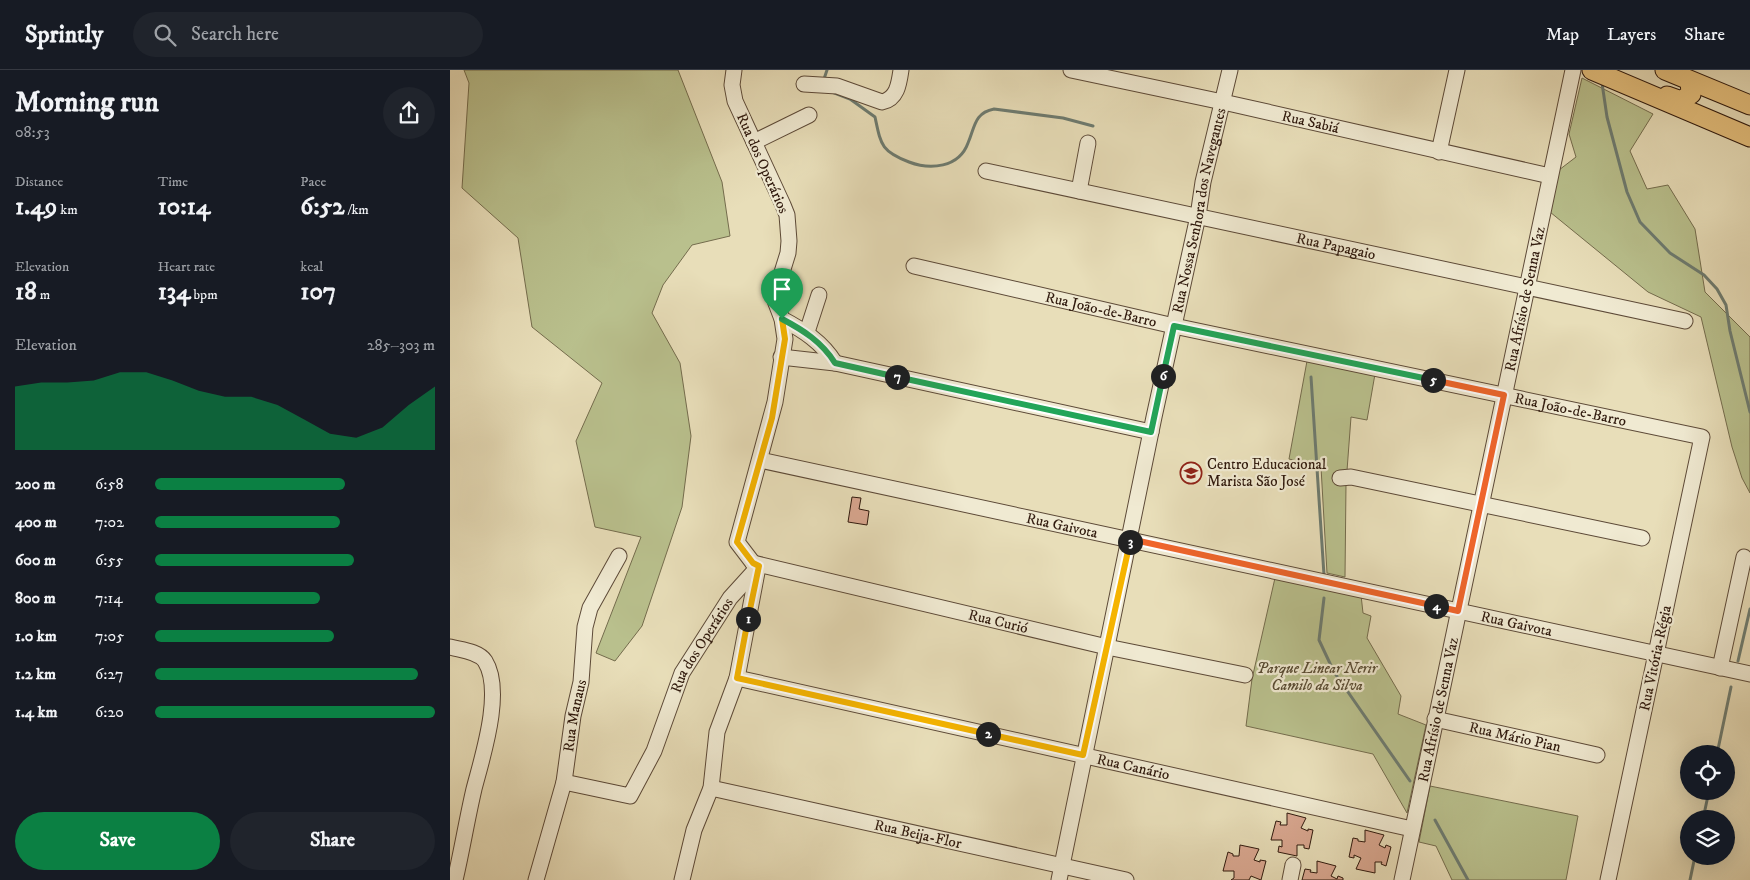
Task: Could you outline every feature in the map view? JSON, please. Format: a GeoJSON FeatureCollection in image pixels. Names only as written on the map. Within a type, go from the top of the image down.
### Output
{"type":"FeatureCollection","features":[{"type":"Feature","properties":{"kind":"main road"},"geometry":{"type":"LineString","coordinates":[[1592,70],[1750,137]]}},
{"type":"Feature","properties":{"kind":"main road"},"geometry":{"type":"LineString","coordinates":[[1664,70],[1750,105]]}},
{"type":"Feature","properties":{"kind":"main road"},"geometry":{"type":"LineString","coordinates":[[1615,79],[1628,77],[1681,101],[1691,94],[1690,81]]}},
{"type":"Feature","properties":{"kind":"street","name":"Rua dos Operários"},"geometry":{"type":"LineString","coordinates":[[564,782],[630,796],[654,751],[682,673],[730,598],[756,565],[737,542],[772,418],[785,339],[782,319],[774,298],[788,253],[787,215],[734,101],[732,85],[734,70]]}},
{"type":"Feature","properties":{"kind":"street"},"geometry":{"type":"LineString","coordinates":[[804,84],[837,86],[882,102],[890,101],[896,93],[901,70]]}},
{"type":"Feature","properties":{"kind":"street","name":"Rua Sabiá"},"geometry":{"type":"LineString","coordinates":[[1071,70],[1550,176]]}},
{"type":"Feature","properties":{"kind":"street","name":"Rua Nossa Senhora dos Navegantes"},"geometry":{"type":"LineString","coordinates":[[1060,873],[1083,755],[1198,216],[1203,182],[1230,70]]}},
{"type":"Feature","properties":{"kind":"street"},"geometry":{"type":"LineString","coordinates":[[1439,152],[1456,70]]}},
{"type":"Feature","properties":{"kind":"street","name":"Rua Afrísio de Senna Vaz"},"geometry":{"type":"LineString","coordinates":[[1402,880],[1573,70]]}},
{"type":"Feature","properties":{"kind":"street"},"geometry":{"type":"LineString","coordinates":[[754,142],[809,115]]}},
{"type":"Feature","properties":{"kind":"street"},"geometry":{"type":"LineString","coordinates":[[1079,191],[1088,143]]}},
{"type":"Feature","properties":{"kind":"street","name":"Rua Papagaio"},"geometry":{"type":"LineString","coordinates":[[986,171],[1685,321]]}},
{"type":"Feature","properties":{"kind":"street","name":"Rua João-de-Barro"},"geometry":{"type":"LineString","coordinates":[[914,266],[1174,326],[1702,437]]}},
{"type":"Feature","properties":{"kind":"street"},"geometry":{"type":"LineString","coordinates":[[807,332],[819,295]]}},
{"type":"Feature","properties":{"kind":"street"},"geometry":{"type":"LineString","coordinates":[[782,319],[807,332],[835,363]]}},
{"type":"Feature","properties":{"kind":"street"},"geometry":{"type":"LineString","coordinates":[[781,357],[835,363],[1151,432]]}},
{"type":"Feature","properties":{"kind":"street","name":"Rua Vitória-Régia"},"geometry":{"type":"LineString","coordinates":[[1608,880],[1702,437]]}},
{"type":"Feature","properties":{"kind":"street","name":"Rua Gaivota"},"geometry":{"type":"LineString","coordinates":[[760,460],[1750,674]]}},
{"type":"Feature","properties":{"kind":"street"},"geometry":{"type":"LineString","coordinates":[[1345,478],[1642,538]]}},
{"type":"Feature","properties":{"kind":"street","name":"Rua Manaus"},"geometry":{"type":"LineString","coordinates":[[536,880],[564,782],[573,716],[581,682],[585,627],[590,608],[619,556]]}},
{"type":"Feature","properties":{"kind":"street"},"geometry":{"type":"LineString","coordinates":[[1720,668],[1744,557]]}},
{"type":"Feature","properties":{"kind":"street"},"geometry":{"type":"LineString","coordinates":[[682,880],[694,830],[711,788],[717,732],[737,678],[756,565]]}},
{"type":"Feature","properties":{"kind":"street","name":"Rua Curió"},"geometry":{"type":"LineString","coordinates":[[756,565],[1107,647],[1245,674]]}},
{"type":"Feature","properties":{"kind":"street"},"geometry":{"type":"LineString","coordinates":[[450,647],[477,654],[484,660],[489,672],[492,699],[484,755],[455,880]]}},
{"type":"Feature","properties":{"kind":"street","name":"Rua Canário"},"geometry":{"type":"LineString","coordinates":[[737,678],[1412,829]]}},
{"type":"Feature","properties":{"kind":"street","name":"Rua Mário Pian"},"geometry":{"type":"LineString","coordinates":[[1435,718],[1598,755]]}},
{"type":"Feature","properties":{"kind":"street","name":"Rua Beija-Flor"},"geometry":{"type":"LineString","coordinates":[[711,788],[1060,873],[1126,880]]}},
{"type":"Feature","properties":{"kind":"street"},"geometry":{"type":"LineString","coordinates":[[1290,880],[1293,864]]}},
{"type":"Feature","properties":{"kind":"green space"},"geometry":{"type":"Polygon","coordinates":[[[464,70],[678,70],[722,182],[730,236],[692,245],[663,285],[652,313],[680,363],[691,436],[682,507],[642,626],[615,661],[596,653],[641,537],[595,527],[576,441],[602,383],[532,327],[518,238],[462,188],[469,83],[464,70]]]}},
{"type":"Feature","properties":{"kind":"green space"},"geometry":{"type":"Polygon","coordinates":[[[1582,78],[1653,114],[1630,151],[1647,189],[1668,185],[1695,229],[1705,292],[1750,337],[1750,493],[1742,478],[1732,447],[1701,317],[1648,292],[1550,212],[1559,170],[1576,157],[1569,134],[1582,78]]]}},
{"type":"Feature","properties":{"kind":"green space"},"geometry":{"type":"Polygon","coordinates":[[[1307,361],[1375,374],[1367,420],[1351,417],[1346,484],[1345,577],[1327,573],[1321,467],[1289,459],[1307,361]]]}},
{"type":"Feature","properties":{"kind":"green space","name":"Parque Linear Nerir Camilo da Silva"},"geometry":{"type":"Polygon","coordinates":[[[1275,578],[1361,595],[1363,613],[1371,616],[1367,638],[1401,696],[1398,714],[1426,725],[1407,813],[1373,754],[1246,726],[1252,679],[1275,578]]]}},
{"type":"Feature","properties":{"kind":"green space"},"geometry":{"type":"Polygon","coordinates":[[[1430,786],[1578,816],[1566,880],[1452,880],[1436,846],[1419,842],[1430,786]]]}},
{"type":"Feature","properties":{"kind":"building"},"geometry":{"type":"Polygon","coordinates":[[[852,497],[861,498],[859,509],[869,511],[867,525],[848,522],[852,497]]]}},
{"type":"Feature","properties":{"kind":"building"},"geometry":{"type":"Polygon","coordinates":[[[1287,813],[1306,818],[1301,828],[1308,831],[1308,829],[1313,830],[1309,849],[1304,848],[1304,845],[1297,845],[1297,856],[1278,852],[1279,846],[1282,847],[1282,840],[1271,840],[1276,821],[1281,822],[1280,825],[1287,825],[1287,813]]]}},
{"type":"Feature","properties":{"kind":"building"},"geometry":{"type":"Polygon","coordinates":[[[1365,830],[1384,835],[1379,845],[1385,848],[1386,845],[1391,847],[1386,866],[1381,864],[1382,862],[1375,862],[1375,873],[1356,869],[1361,858],[1354,855],[1354,858],[1349,857],[1353,838],[1365,842],[1365,830]]]}},
{"type":"Feature","properties":{"kind":"building"},"geometry":{"type":"Polygon","coordinates":[[[1240,845],[1259,849],[1254,860],[1266,861],[1261,880],[1251,876],[1249,880],[1231,880],[1234,878],[1234,871],[1223,871],[1228,852],[1233,854],[1233,856],[1239,856],[1240,845]]]}},
{"type":"Feature","properties":{"kind":"building"},"geometry":{"type":"Polygon","coordinates":[[[1317,861],[1336,866],[1331,876],[1337,879],[1338,876],[1343,878],[1343,880],[1302,880],[1305,869],[1317,873],[1317,861]]]}},
{"type":"Feature","properties":{"kind":"waterway"},"geometry":{"type":"LineString","coordinates":[[824,79],[827,70]]}},
{"type":"Feature","properties":{"kind":"waterway"},"geometry":{"type":"LineString","coordinates":[[1602,83],[1607,117],[1627,192],[1640,222],[1670,253],[1704,275],[1717,289],[1726,305],[1730,331],[1750,412]]}},
{"type":"Feature","properties":{"kind":"waterway"},"geometry":{"type":"LineString","coordinates":[[832,92],[850,99],[875,117],[884,146],[893,154],[917,165],[943,165],[958,158],[968,143],[976,121],[982,114],[994,109],[1063,118],[1093,126]]}},
{"type":"Feature","properties":{"kind":"waterway"},"geometry":{"type":"LineString","coordinates":[[1311,377],[1324,575]]}},
{"type":"Feature","properties":{"kind":"waterway"},"geometry":{"type":"LineString","coordinates":[[1324,598],[1319,640],[1334,672],[1410,781]]}},
{"type":"Feature","properties":{"kind":"waterway"},"geometry":{"type":"LineString","coordinates":[[1738,661],[1750,609]]}},
{"type":"Feature","properties":{"kind":"waterway"},"geometry":{"type":"LineString","coordinates":[[1719,745],[1731,687]]}},
{"type":"Feature","properties":{"kind":"waterway"},"geometry":{"type":"LineString","coordinates":[[1705,810],[1707,800]]}},
{"type":"Feature","properties":{"kind":"waterway"},"geometry":{"type":"LineString","coordinates":[[1435,820],[1468,880]]}},
{"type":"Feature","properties":{"kind":"waterway"},"geometry":{"type":"LineString","coordinates":[[1690,880],[1693,865]]}},
{"type":"Feature","properties":{"kind":"place","name":"Centro Educacional Marista São José"},"geometry":{"type":"Point","coordinates":[1191,473]}},
{"type":"Feature","properties":{"kind":"route"},"geometry":{"type":"LineString","coordinates":[[782,319],[807,332],[835,363],[1151,432],[1174,326],[1504,395],[1458,611],[1130,539],[1083,755],[737,678],[759,566],[753,563],[737,542],[772,418],[785,339],[782,319]]}}]}
